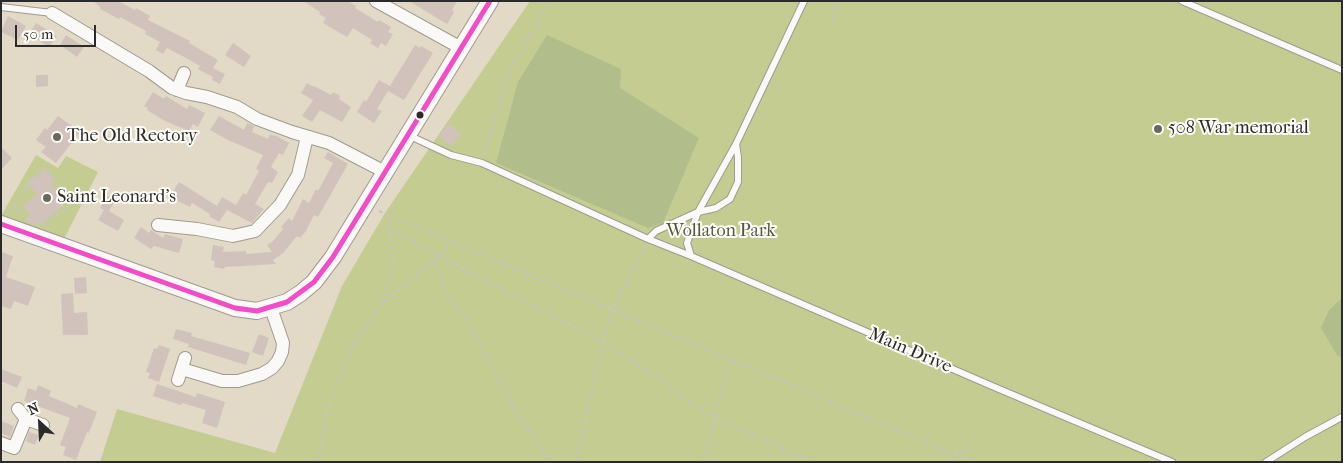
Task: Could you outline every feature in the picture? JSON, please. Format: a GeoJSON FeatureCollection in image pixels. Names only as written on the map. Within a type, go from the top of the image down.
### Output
{"type":"FeatureCollection","features":[{"type":"Feature","properties":{"kind":"street"},"geometry":{"type":"LineString","coordinates":[[376,1],[461,48]]}},
{"type":"Feature","properties":{"kind":"street"},"geometry":{"type":"LineString","coordinates":[[1,224],[235,308],[257,311],[286,302],[301,293],[324,270],[490,1]]}},
{"type":"Feature","properties":{"kind":"street"},"geometry":{"type":"LineString","coordinates":[[52,13],[149,71],[172,88],[186,94],[206,97],[238,107],[257,119],[329,143],[385,172]]}},
{"type":"Feature","properties":{"kind":"street"},"geometry":{"type":"LineString","coordinates":[[178,90],[184,73]]}},
{"type":"Feature","properties":{"kind":"street"},"geometry":{"type":"LineString","coordinates":[[158,225],[197,228],[234,236],[255,231],[280,205],[298,175],[307,137]]}},
{"type":"Feature","properties":{"kind":"street"},"geometry":{"type":"LineString","coordinates":[[182,369],[222,381],[238,381],[262,374],[272,368],[282,352],[282,342],[271,308]]}},
{"type":"Feature","properties":{"kind":"street"},"geometry":{"type":"LineString","coordinates":[[2,446],[14,448],[22,414],[43,425]]}},
{"type":"Feature","properties":{"kind":"lane"},"geometry":{"type":"LineString","coordinates":[[1182,1],[1342,70]]}},
{"type":"Feature","properties":{"kind":"lane"},"geometry":{"type":"LineString","coordinates":[[691,256],[688,243],[698,212],[736,144],[803,3]]}},
{"type":"Feature","properties":{"kind":"lane"},"geometry":{"type":"LineString","coordinates":[[1,7],[52,13]]}},
{"type":"Feature","properties":{"kind":"lane","name":"Main Drive"},"geometry":{"type":"LineString","coordinates":[[408,135],[451,155],[482,163],[648,239],[1172,462]]}},
{"type":"Feature","properties":{"kind":"lane"},"geometry":{"type":"LineString","coordinates":[[648,239],[656,231],[698,212],[716,208],[730,200],[738,182],[736,144]]}},
{"type":"Feature","properties":{"kind":"lane"},"geometry":{"type":"LineString","coordinates":[[1266,462],[1305,436],[1342,417]]}},
{"type":"Feature","properties":{"kind":"path"},"geometry":{"type":"LineString","coordinates":[[482,163],[508,74],[550,1]]}},
{"type":"Feature","properties":{"kind":"path"},"geometry":{"type":"LineString","coordinates":[[833,18],[838,1]]}},
{"type":"Feature","properties":{"kind":"path"},"geometry":{"type":"LineString","coordinates":[[14,207],[26,187],[38,172],[45,167],[60,184],[70,205],[69,208],[43,225],[40,225]]}},
{"type":"Feature","properties":{"kind":"path"},"geometry":{"type":"LineString","coordinates":[[26,187],[34,192],[36,191]]}},
{"type":"Feature","properties":{"kind":"path"},"geometry":{"type":"LineString","coordinates":[[379,211],[974,462]]}},
{"type":"Feature","properties":{"kind":"path"},"geometry":{"type":"LineString","coordinates":[[382,304],[391,275],[393,258],[388,215]]}},
{"type":"Feature","properties":{"kind":"path"},"geometry":{"type":"LineString","coordinates":[[390,232],[402,234],[603,342],[659,377],[685,400],[715,418],[814,462]]}},
{"type":"Feature","properties":{"kind":"path"},"geometry":{"type":"LineString","coordinates":[[576,462],[603,342],[613,310],[648,239]]}},
{"type":"Feature","properties":{"kind":"path"},"geometry":{"type":"LineString","coordinates":[[318,462],[329,404],[351,349],[382,304],[440,256],[452,242]]}},
{"type":"Feature","properties":{"kind":"path"},"geometry":{"type":"LineString","coordinates":[[434,261],[438,276],[444,287],[469,325],[523,423],[552,462]]}},
{"type":"Feature","properties":{"kind":"path"},"geometry":{"type":"LineString","coordinates":[[703,462],[730,359]]}},
{"type":"Feature","properties":{"kind":"path"},"geometry":{"type":"LineString","coordinates":[[952,462],[956,452],[971,447]]}},
{"type":"Feature","properties":{"kind":"green space","name":"Wollaton Park"},"geometry":{"type":"Polygon","coordinates":[[[530,1],[1342,1],[1342,462],[100,462],[117,409],[275,453],[342,286],[385,213],[530,1]]]}},
{"type":"Feature","properties":{"kind":"green space"},"geometry":{"type":"Polygon","coordinates":[[[547,35],[621,69],[620,88],[699,138],[663,223],[648,228],[496,163],[518,82],[547,35]]]}},
{"type":"Feature","properties":{"kind":"green space"},"geometry":{"type":"Polygon","coordinates":[[[36,155],[58,168],[66,156],[98,172],[64,239],[1,216],[36,155]]]}},
{"type":"Feature","properties":{"kind":"green space"},"geometry":{"type":"Polygon","coordinates":[[[1342,298],[1342,358],[1337,355],[1321,328],[1329,310],[1342,298]]]}},
{"type":"Feature","properties":{"kind":"building"},"geometry":{"type":"Polygon","coordinates":[[[93,1],[118,1],[135,10],[136,8],[150,16],[148,20],[190,41],[189,43],[218,60],[213,68],[225,74],[220,84],[212,80],[213,77],[198,69],[200,66],[188,59],[167,48],[163,54],[156,50],[160,42],[145,34],[146,31],[100,9],[93,1]]]}},
{"type":"Feature","properties":{"kind":"building"},"geometry":{"type":"Polygon","coordinates":[[[303,1],[348,1],[356,6],[355,8],[378,22],[379,20],[391,27],[388,32],[393,34],[386,46],[381,43],[378,48],[370,43],[372,40],[353,28],[347,37],[323,23],[326,18],[303,1]]]}},
{"type":"Feature","properties":{"kind":"building"},"geometry":{"type":"Polygon","coordinates":[[[409,1],[457,1],[452,10],[454,12],[447,24],[409,1]]]}},
{"type":"Feature","properties":{"kind":"building"},"geometry":{"type":"Polygon","coordinates":[[[8,16],[26,26],[18,40],[1,32],[8,16]]]}},
{"type":"Feature","properties":{"kind":"building"},"geometry":{"type":"Polygon","coordinates":[[[36,23],[57,36],[49,47],[29,34],[36,23]]]}},
{"type":"Feature","properties":{"kind":"building"},"geometry":{"type":"Polygon","coordinates":[[[66,35],[84,47],[77,57],[60,45],[66,35]]]}},
{"type":"Feature","properties":{"kind":"building"},"geometry":{"type":"Polygon","coordinates":[[[233,43],[251,56],[244,67],[225,55],[233,43]]]}},
{"type":"Feature","properties":{"kind":"building"},"geometry":{"type":"Polygon","coordinates":[[[415,45],[420,48],[421,46],[433,53],[404,100],[388,91],[377,109],[382,111],[374,123],[357,112],[364,100],[366,102],[379,80],[390,86],[415,45]]]}},
{"type":"Feature","properties":{"kind":"building"},"geometry":{"type":"Polygon","coordinates":[[[36,75],[48,75],[48,86],[36,87],[36,75]]]}},
{"type":"Feature","properties":{"kind":"building"},"geometry":{"type":"Polygon","coordinates":[[[307,83],[331,95],[333,92],[340,96],[339,99],[351,107],[342,122],[320,110],[312,122],[302,116],[313,100],[301,93],[307,83]]]}},
{"type":"Feature","properties":{"kind":"building"},"geometry":{"type":"Polygon","coordinates":[[[153,92],[164,99],[166,96],[187,109],[189,105],[205,113],[198,127],[193,124],[189,131],[163,120],[147,110],[148,108],[144,106],[153,92]]]}},
{"type":"Feature","properties":{"kind":"building","name":"The Old Rectory"},"geometry":{"type":"Polygon","coordinates":[[[58,116],[80,132],[56,163],[41,152],[46,147],[36,140],[58,116]]]}},
{"type":"Feature","properties":{"kind":"building"},"geometry":{"type":"Polygon","coordinates":[[[219,116],[244,130],[247,123],[254,126],[252,132],[268,139],[270,134],[275,135],[289,143],[283,155],[279,153],[271,167],[278,172],[272,183],[268,182],[255,204],[264,209],[252,223],[227,210],[219,222],[192,203],[190,207],[170,197],[179,182],[217,206],[222,197],[236,205],[243,193],[246,195],[259,171],[256,169],[263,155],[210,130],[219,116]]]}},
{"type":"Feature","properties":{"kind":"building"},"geometry":{"type":"Polygon","coordinates":[[[448,124],[457,129],[455,131],[460,134],[452,146],[439,137],[448,124]]]}},
{"type":"Feature","properties":{"kind":"building"},"geometry":{"type":"Polygon","coordinates":[[[1,147],[12,158],[1,170],[1,147]]]}},
{"type":"Feature","properties":{"kind":"building"},"geometry":{"type":"Polygon","coordinates":[[[328,152],[348,164],[318,217],[314,215],[300,238],[297,236],[284,252],[286,251],[273,260],[276,264],[225,267],[224,269],[214,267],[215,261],[211,260],[213,245],[224,247],[223,252],[246,251],[246,254],[272,252],[267,245],[283,229],[281,227],[289,218],[292,221],[303,199],[309,203],[316,189],[318,191],[333,163],[324,158],[328,152]]]}},
{"type":"Feature","properties":{"kind":"building","name":"Saint Leonard's"},"geometry":{"type":"Polygon","coordinates":[[[45,169],[54,180],[51,183],[62,197],[59,200],[64,205],[39,226],[37,223],[34,225],[25,220],[30,215],[23,206],[37,194],[28,183],[45,169]]]}},
{"type":"Feature","properties":{"kind":"building"},"geometry":{"type":"Polygon","coordinates":[[[107,196],[115,201],[109,211],[124,220],[118,231],[98,220],[104,210],[100,208],[107,196]]]}},
{"type":"Feature","properties":{"kind":"building"},"geometry":{"type":"Polygon","coordinates":[[[141,227],[149,233],[151,230],[163,238],[165,234],[183,239],[179,253],[154,246],[151,249],[134,238],[141,227]]]}},
{"type":"Feature","properties":{"kind":"building"},"geometry":{"type":"Polygon","coordinates":[[[1,252],[13,256],[6,277],[35,287],[28,306],[14,301],[11,309],[1,306],[1,252]]]}},
{"type":"Feature","properties":{"kind":"building"},"geometry":{"type":"Polygon","coordinates":[[[86,277],[87,293],[75,294],[74,278],[86,277]]]}},
{"type":"Feature","properties":{"kind":"building"},"geometry":{"type":"Polygon","coordinates":[[[73,293],[74,313],[87,312],[88,335],[63,335],[61,294],[73,293]]]}},
{"type":"Feature","properties":{"kind":"building"},"geometry":{"type":"Polygon","coordinates":[[[176,329],[192,333],[191,336],[250,353],[246,365],[188,347],[189,344],[173,339],[176,329]]]}},
{"type":"Feature","properties":{"kind":"building"},"geometry":{"type":"Polygon","coordinates":[[[259,334],[269,338],[263,356],[252,352],[259,334]]]}},
{"type":"Feature","properties":{"kind":"building"},"geometry":{"type":"Polygon","coordinates":[[[159,345],[170,349],[159,382],[148,378],[150,373],[146,372],[154,348],[157,349],[159,345]]]}},
{"type":"Feature","properties":{"kind":"building"},"geometry":{"type":"Polygon","coordinates":[[[1,369],[22,377],[17,388],[1,381],[1,369]]]}},
{"type":"Feature","properties":{"kind":"building"},"geometry":{"type":"Polygon","coordinates":[[[157,384],[196,397],[197,393],[225,402],[217,428],[202,423],[206,410],[182,403],[181,405],[153,396],[157,384]]]}},
{"type":"Feature","properties":{"kind":"building"},"geometry":{"type":"Polygon","coordinates":[[[38,385],[51,391],[49,396],[77,408],[78,404],[97,412],[76,460],[63,455],[66,447],[60,445],[70,418],[24,401],[28,388],[36,391],[38,385]]]}},
{"type":"Feature","properties":{"kind":"building"},"geometry":{"type":"Polygon","coordinates":[[[1,421],[14,426],[10,437],[1,433],[1,421]]]}},
{"type":"Feature","properties":{"kind":"building"},"geometry":{"type":"Polygon","coordinates":[[[29,432],[39,435],[35,445],[26,441],[29,432]]]}},
{"type":"Feature","properties":{"kind":"transit line"},"geometry":{"type":"LineString","coordinates":[[1,224],[235,308],[257,311],[287,302],[314,282],[333,257],[490,1]]}},
{"type":"Feature","properties":{"kind":"place","name":"508 War memorial"},"geometry":{"type":"Point","coordinates":[1158,129]}},
{"type":"Feature","properties":{"kind":"place","name":"The Old Rectory"},"geometry":{"type":"Point","coordinates":[57,137]}},
{"type":"Feature","properties":{"kind":"place","name":"Saint Leonard's"},"geometry":{"type":"Point","coordinates":[47,198]}}]}
